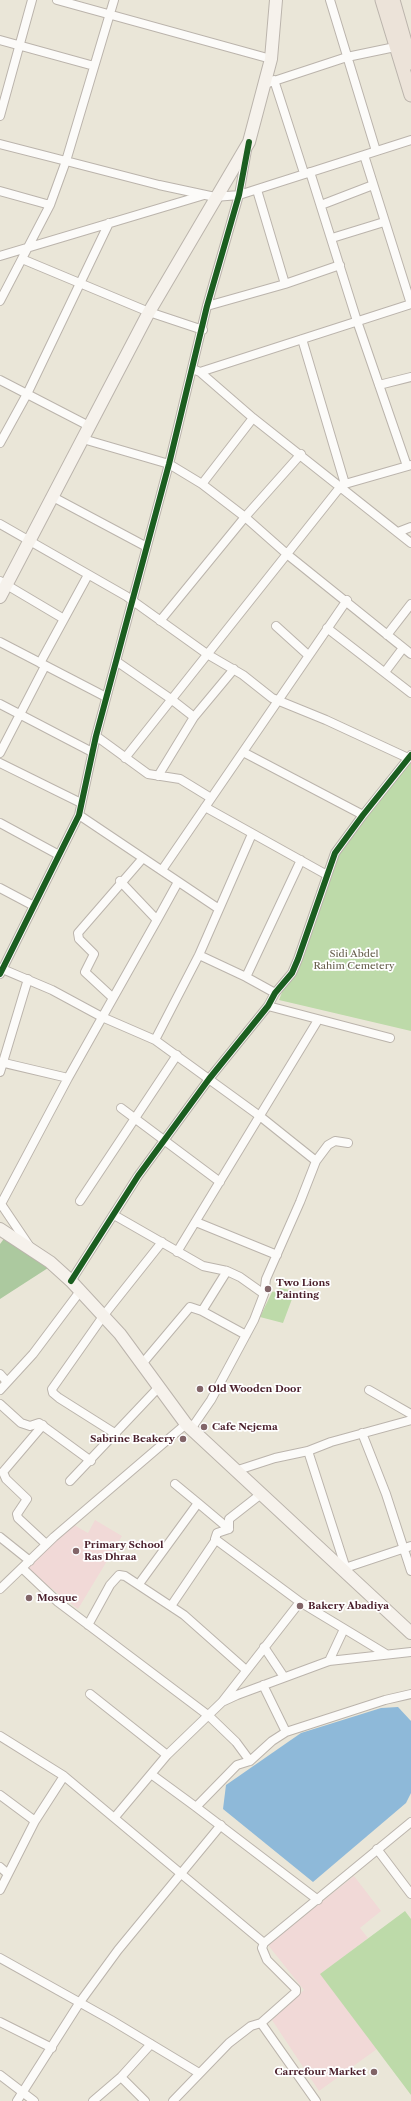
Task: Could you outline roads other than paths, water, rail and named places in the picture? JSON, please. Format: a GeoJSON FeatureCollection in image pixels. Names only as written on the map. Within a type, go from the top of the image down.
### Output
{"type":"FeatureCollection","features":[{"type":"Feature","properties":{"kind":"main road"},"geometry":{"type":"LineString","coordinates":[[382,0],[395,47],[408,59]]}},
{"type":"Feature","properties":{"kind":"main road"},"geometry":{"type":"LineString","coordinates":[[393,0],[408,59],[411,95]]}},
{"type":"Feature","properties":{"kind":"street"},"geometry":{"type":"LineString","coordinates":[[0,116],[3,96],[20,46],[32,0]]}},
{"type":"Feature","properties":{"kind":"street"},"geometry":{"type":"LineString","coordinates":[[59,0],[271,59]]}},
{"type":"Feature","properties":{"kind":"street"},"geometry":{"type":"LineString","coordinates":[[0,301],[50,206],[66,161],[114,0]]}},
{"type":"Feature","properties":{"kind":"street"},"geometry":{"type":"LineString","coordinates":[[276,0],[269,82],[249,142],[239,195],[207,306],[197,370],[145,546],[92,752],[81,803],[80,815],[1,970],[28,979],[102,1017],[155,1040],[261,1117],[316,1161]]}},
{"type":"Feature","properties":{"kind":"street"},"geometry":{"type":"LineString","coordinates":[[330,0],[376,151]]}},
{"type":"Feature","properties":{"kind":"street"},"geometry":{"type":"LineString","coordinates":[[0,40],[94,66]]}},
{"type":"Feature","properties":{"kind":"street"},"geometry":{"type":"LineString","coordinates":[[269,82],[347,57],[395,47]]}},
{"type":"Feature","properties":{"kind":"street"},"geometry":{"type":"LineString","coordinates":[[125,758],[343,486],[409,465],[357,321],[321,205],[269,82]]}},
{"type":"Feature","properties":{"kind":"street"},"geometry":{"type":"LineString","coordinates":[[0,256],[109,223],[211,196],[239,195],[257,190],[411,140]]}},
{"type":"Feature","properties":{"kind":"street"},"geometry":{"type":"LineString","coordinates":[[0,597],[3,583],[29,541],[211,196],[249,142]]}},
{"type":"Feature","properties":{"kind":"street"},"geometry":{"type":"LineString","coordinates":[[0,144],[159,185],[211,196]]}},
{"type":"Feature","properties":{"kind":"street"},"geometry":{"type":"LineString","coordinates":[[197,370],[302,339],[411,304],[364,155]]}},
{"type":"Feature","properties":{"kind":"street"},"geometry":{"type":"LineString","coordinates":[[321,205],[373,185]]}},
{"type":"Feature","properties":{"kind":"street"},"geometry":{"type":"LineString","coordinates":[[0,190],[50,206]]}},
{"type":"Feature","properties":{"kind":"street"},"geometry":{"type":"LineString","coordinates":[[257,190],[285,284]]}},
{"type":"Feature","properties":{"kind":"street"},"geometry":{"type":"LineString","coordinates":[[332,238],[384,222]]}},
{"type":"Feature","properties":{"kind":"street"},"geometry":{"type":"LineString","coordinates":[[0,443],[27,394],[109,223]]}},
{"type":"Feature","properties":{"kind":"street"},"geometry":{"type":"LineString","coordinates":[[22,259],[149,312],[203,330]]}},
{"type":"Feature","properties":{"kind":"street"},"geometry":{"type":"LineString","coordinates":[[207,306],[285,284],[340,265]]}},
{"type":"Feature","properties":{"kind":"street"},"geometry":{"type":"LineString","coordinates":[[302,339],[343,486]]}},
{"type":"Feature","properties":{"kind":"street"},"geometry":{"type":"LineString","coordinates":[[197,370],[253,418],[343,486],[411,544]]}},
{"type":"Feature","properties":{"kind":"street"},"geometry":{"type":"LineString","coordinates":[[379,385],[411,377]]}},
{"type":"Feature","properties":{"kind":"street"},"geometry":{"type":"LineString","coordinates":[[0,380],[89,426]]}},
{"type":"Feature","properties":{"kind":"street"},"geometry":{"type":"LineString","coordinates":[[202,484],[253,418]]}},
{"type":"Feature","properties":{"kind":"street"},"geometry":{"type":"LineString","coordinates":[[83,439],[169,464],[202,484],[245,517],[411,654]]}},
{"type":"Feature","properties":{"kind":"street"},"geometry":{"type":"LineString","coordinates":[[160,621],[245,517],[301,454]]}},
{"type":"Feature","properties":{"kind":"street"},"geometry":{"type":"LineString","coordinates":[[52,497],[145,546]]}},
{"type":"Feature","properties":{"kind":"street"},"geometry":{"type":"LineString","coordinates":[[0,524],[132,600],[207,654],[234,669],[269,696],[410,756],[335,853],[298,959],[285,983],[274,993],[268,1006],[209,1079],[138,1176],[71,1281]]}},
{"type":"Feature","properties":{"kind":"street"},"geometry":{"type":"LineString","coordinates":[[398,532],[411,527]]}},
{"type":"Feature","properties":{"kind":"street"},"geometry":{"type":"LineString","coordinates":[[0,753],[20,714],[64,619],[88,575]]}},
{"type":"Feature","properties":{"kind":"street"},"geometry":{"type":"LineString","coordinates":[[3,583],[64,619]]}},
{"type":"Feature","properties":{"kind":"street"},"geometry":{"type":"LineString","coordinates":[[162,870],[347,600]]}},
{"type":"Feature","properties":{"kind":"street"},"geometry":{"type":"LineString","coordinates":[[387,635],[411,604]]}},
{"type":"Feature","properties":{"kind":"street"},"geometry":{"type":"LineString","coordinates":[[276,626],[308,655]]}},
{"type":"Feature","properties":{"kind":"street"},"geometry":{"type":"LineString","coordinates":[[327,628],[411,692]]}},
{"type":"Feature","properties":{"kind":"street"},"geometry":{"type":"LineString","coordinates":[[0,642],[106,697]]}},
{"type":"Feature","properties":{"kind":"street"},"geometry":{"type":"LineString","coordinates":[[385,672],[403,648]]}},
{"type":"Feature","properties":{"kind":"street"},"geometry":{"type":"LineString","coordinates":[[116,661],[171,699],[194,717]]}},
{"type":"Feature","properties":{"kind":"street"},"geometry":{"type":"LineString","coordinates":[[158,776],[194,717],[234,669]]}},
{"type":"Feature","properties":{"kind":"street"},"geometry":{"type":"LineString","coordinates":[[0,704],[92,752]]}},
{"type":"Feature","properties":{"kind":"street"},"geometry":{"type":"LineString","coordinates":[[96,736],[148,774],[180,779],[212,798]]}},
{"type":"Feature","properties":{"kind":"street"},"geometry":{"type":"LineString","coordinates":[[243,752],[363,815]]}},
{"type":"Feature","properties":{"kind":"street"},"geometry":{"type":"LineString","coordinates":[[0,763],[81,803]]}},
{"type":"Feature","properties":{"kind":"street"},"geometry":{"type":"LineString","coordinates":[[205,807],[327,875]]}},
{"type":"Feature","properties":{"kind":"street"},"geometry":{"type":"LineString","coordinates":[[80,815],[219,909]]}},
{"type":"Feature","properties":{"kind":"street"},"geometry":{"type":"LineString","coordinates":[[0,823],[59,855]]}},
{"type":"Feature","properties":{"kind":"street"},"geometry":{"type":"LineString","coordinates":[[155,1040],[198,954],[252,834]]}},
{"type":"Feature","properties":{"kind":"street"},"geometry":{"type":"LineString","coordinates":[[113,998],[87,975],[85,969],[93,959],[94,954],[79,939],[78,933],[120,881],[143,858]]}},
{"type":"Feature","properties":{"kind":"street"},"geometry":{"type":"LineString","coordinates":[[246,977],[301,860]]}},
{"type":"Feature","properties":{"kind":"street"},"geometry":{"type":"LineString","coordinates":[[120,881],[157,920]]}},
{"type":"Feature","properties":{"kind":"street"},"geometry":{"type":"LineString","coordinates":[[31,1249],[0,1203],[178,882]]}},
{"type":"Feature","properties":{"kind":"street"},"geometry":{"type":"LineString","coordinates":[[0,888],[34,906]]}},
{"type":"Feature","properties":{"kind":"street"},"geometry":{"type":"LineString","coordinates":[[198,954],[246,977],[274,993]]}},
{"type":"Feature","properties":{"kind":"street"},"geometry":{"type":"LineString","coordinates":[[0,1072],[1,1062],[28,979]]}},
{"type":"Feature","properties":{"kind":"street"},"geometry":{"type":"LineString","coordinates":[[268,1006],[390,1038]]}},
{"type":"Feature","properties":{"kind":"street"},"geometry":{"type":"LineString","coordinates":[[178,1252],[261,1117],[318,1020]]}},
{"type":"Feature","properties":{"kind":"street"},"geometry":{"type":"LineString","coordinates":[[80,1201],[177,1055]]}},
{"type":"Feature","properties":{"kind":"street"},"geometry":{"type":"LineString","coordinates":[[1,1062],[68,1078]]}},
{"type":"Feature","properties":{"kind":"street"},"geometry":{"type":"LineString","coordinates":[[121,1108],[220,1182]]}},
{"type":"Feature","properties":{"kind":"street"},"geometry":{"type":"LineString","coordinates":[[0,1589],[46,1544],[188,1426],[211,1400],[246,1335],[264,1294],[266,1279],[316,1161],[328,1144],[335,1141],[348,1143]]}},
{"type":"Feature","properties":{"kind":"street"},"geometry":{"type":"LineString","coordinates":[[114,1215],[210,1269],[227,1271],[240,1277],[264,1294]]}},
{"type":"Feature","properties":{"kind":"street"},"geometry":{"type":"LineString","coordinates":[[196,1222],[277,1255]]}},
{"type":"Feature","properties":{"kind":"street"},"geometry":{"type":"LineString","coordinates":[[1,1229],[31,1249],[81,1290],[104,1315],[188,1426],[352,1580],[411,1633]]}},
{"type":"Feature","properties":{"kind":"street"},"geometry":{"type":"LineString","coordinates":[[116,1434],[59,1398],[54,1394],[52,1389],[104,1315],[162,1242]]}},
{"type":"Feature","properties":{"kind":"street"},"geometry":{"type":"LineString","coordinates":[[202,1311],[227,1271]]}},
{"type":"Feature","properties":{"kind":"street"},"geometry":{"type":"LineString","coordinates":[[0,1390],[33,1354],[81,1290]]}},
{"type":"Feature","properties":{"kind":"street"},"geometry":{"type":"LineString","coordinates":[[142,1364],[188,1308],[193,1307],[202,1311],[246,1335]]}},
{"type":"Feature","properties":{"kind":"street"},"geometry":{"type":"LineString","coordinates":[[0,1374],[7,1382]]}},
{"type":"Feature","properties":{"kind":"street"},"geometry":{"type":"LineString","coordinates":[[70,1481],[91,1461],[158,1388]]}},
{"type":"Feature","properties":{"kind":"street"},"geometry":{"type":"LineString","coordinates":[[369,1390],[411,1414]]}},
{"type":"Feature","properties":{"kind":"street"},"geometry":{"type":"LineString","coordinates":[[0,1404],[27,1426],[39,1423],[91,1461]]}},
{"type":"Feature","properties":{"kind":"street"},"geometry":{"type":"LineString","coordinates":[[235,1471],[274,1458],[308,1451],[331,1442],[411,1420]]}},
{"type":"Feature","properties":{"kind":"street"},"geometry":{"type":"LineString","coordinates":[[42,1425],[3,1472],[6,1479],[27,1499],[17,1514],[18,1518],[46,1544]]}},
{"type":"Feature","properties":{"kind":"street"},"geometry":{"type":"LineString","coordinates":[[362,1433],[407,1548],[411,1571]]}},
{"type":"Feature","properties":{"kind":"street"},"geometry":{"type":"LineString","coordinates":[[308,1451],[345,1568],[352,1580]]}},
{"type":"Feature","properties":{"kind":"street"},"geometry":{"type":"LineString","coordinates":[[175,1484],[229,1529]]}},
{"type":"Feature","properties":{"kind":"street"},"geometry":{"type":"LineString","coordinates":[[229,1529],[229,1519],[261,1494]]}},
{"type":"Feature","properties":{"kind":"street"},"geometry":{"type":"LineString","coordinates":[[139,1584],[198,1503]]}},
{"type":"Feature","properties":{"kind":"street"},"geometry":{"type":"LineString","coordinates":[[171,1606],[215,1540],[217,1533],[229,1529]]}},
{"type":"Feature","properties":{"kind":"street"},"geometry":{"type":"LineString","coordinates":[[0,1537],[30,1561]]}},
{"type":"Feature","properties":{"kind":"street"},"geometry":{"type":"LineString","coordinates":[[215,1540],[300,1602],[386,1654]]}},
{"type":"Feature","properties":{"kind":"street"},"geometry":{"type":"LineString","coordinates":[[345,1568],[407,1548]]}},
{"type":"Feature","properties":{"kind":"street"},"geometry":{"type":"LineString","coordinates":[[22,1568],[54,1598],[88,1625],[209,1716],[236,1742],[250,1761]]}},
{"type":"Feature","properties":{"kind":"street"},"geometry":{"type":"LineString","coordinates":[[88,1625],[116,1577],[119,1575],[125,1576],[171,1606],[202,1629],[246,1670]]}},
{"type":"Feature","properties":{"kind":"street"},"geometry":{"type":"LineString","coordinates":[[115,1817],[167,1755],[222,1702],[300,1602]]}},
{"type":"Feature","properties":{"kind":"street"},"geometry":{"type":"LineString","coordinates":[[329,1661],[344,1629]]}},
{"type":"Feature","properties":{"kind":"street"},"geometry":{"type":"LineString","coordinates":[[264,1648],[284,1677]]}},
{"type":"Feature","properties":{"kind":"street"},"geometry":{"type":"LineString","coordinates":[[222,1702],[263,1685],[329,1661],[411,1652]]}},
{"type":"Feature","properties":{"kind":"street"},"geometry":{"type":"LineString","coordinates":[[263,1685],[286,1732]]}},
{"type":"Feature","properties":{"kind":"street"},"geometry":{"type":"LineString","coordinates":[[90,1694],[167,1755]]}},
{"type":"Feature","properties":{"kind":"street"},"geometry":{"type":"LineString","coordinates":[[196,1807],[237,1765],[250,1761],[272,1740],[286,1732],[385,1700],[411,1694]]}},
{"type":"Feature","properties":{"kind":"street"},"geometry":{"type":"LineString","coordinates":[[0,1736],[64,1776],[115,1817],[264,1943]]}},
{"type":"Feature","properties":{"kind":"street"},"geometry":{"type":"LineString","coordinates":[[151,1774],[221,1825],[318,1900]]}},
{"type":"Feature","properties":{"kind":"street"},"geometry":{"type":"LineString","coordinates":[[0,1890],[35,1821],[64,1776]]}},
{"type":"Feature","properties":{"kind":"street"},"geometry":{"type":"LineString","coordinates":[[0,1795],[35,1821]]}},
{"type":"Feature","properties":{"kind":"street"},"geometry":{"type":"LineString","coordinates":[[173,2101],[199,2073],[242,2032],[256,2023],[261,2023],[296,1992],[296,1989],[267,1960],[262,1948],[264,1943],[411,1822]]}},
{"type":"Feature","properties":{"kind":"street"},"geometry":{"type":"LineString","coordinates":[[17,2101],[80,2002],[118,1950],[221,1825]]}},
{"type":"Feature","properties":{"kind":"street"},"geometry":{"type":"LineString","coordinates":[[377,1849],[411,1894]]}},
{"type":"Feature","properties":{"kind":"street"},"geometry":{"type":"LineString","coordinates":[[0,1867],[8,1874]]}},
{"type":"Feature","properties":{"kind":"street"},"geometry":{"type":"LineString","coordinates":[[0,1958],[80,2002],[199,2073]]}},
{"type":"Feature","properties":{"kind":"street"},"geometry":{"type":"LineString","coordinates":[[0,2022],[52,2048]]}},
{"type":"Feature","properties":{"kind":"street"},"geometry":{"type":"LineString","coordinates":[[261,2023],[316,2101]]}},
{"type":"Feature","properties":{"kind":"street"},"geometry":{"type":"LineString","coordinates":[[93,2101],[121,2077],[151,2044]]}},
{"type":"Feature","properties":{"kind":"street"},"geometry":{"type":"LineString","coordinates":[[0,2075],[34,2101]]}},
{"type":"Feature","properties":{"kind":"street"},"geometry":{"type":"LineString","coordinates":[[121,2077],[146,2101]]}},
{"type":"Feature","properties":{"kind":"water"},"geometry":{"type":"Polygon","coordinates":[[[398,1707],[411,1721],[411,1793],[406,1803],[313,1882],[223,1809],[226,1785],[301,1733],[381,1708],[398,1707]]]}},
{"type":"Feature","properties":{"kind":"place","name":"Two Lions Painting"},"geometry":{"type":"Point","coordinates":[268,1289]}},
{"type":"Feature","properties":{"kind":"place","name":"Old Wooden Door"},"geometry":{"type":"Point","coordinates":[200,1389]}},
{"type":"Feature","properties":{"kind":"place","name":"Cafe Nejema"},"geometry":{"type":"Point","coordinates":[204,1427]}},
{"type":"Feature","properties":{"kind":"place","name":"Sabrine Beakery"},"geometry":{"type":"Point","coordinates":[183,1439]}},
{"type":"Feature","properties":{"kind":"place","name":"Primary School Ras Dhraa"},"geometry":{"type":"Point","coordinates":[76,1551]}},
{"type":"Feature","properties":{"kind":"place","name":"Mosque"},"geometry":{"type":"Point","coordinates":[29,1598]}},
{"type":"Feature","properties":{"kind":"place","name":"Bakery Abadiya"},"geometry":{"type":"Point","coordinates":[300,1606]}},
{"type":"Feature","properties":{"kind":"place","name":"Carrefour Market"},"geometry":{"type":"Point","coordinates":[374,2072]}},
{"type":"Feature","properties":{"kind":"park label","name":"Sidi Abdel Rahim Cemetery"},"geometry":{"type":"Point","coordinates":[354,960]}}]}
